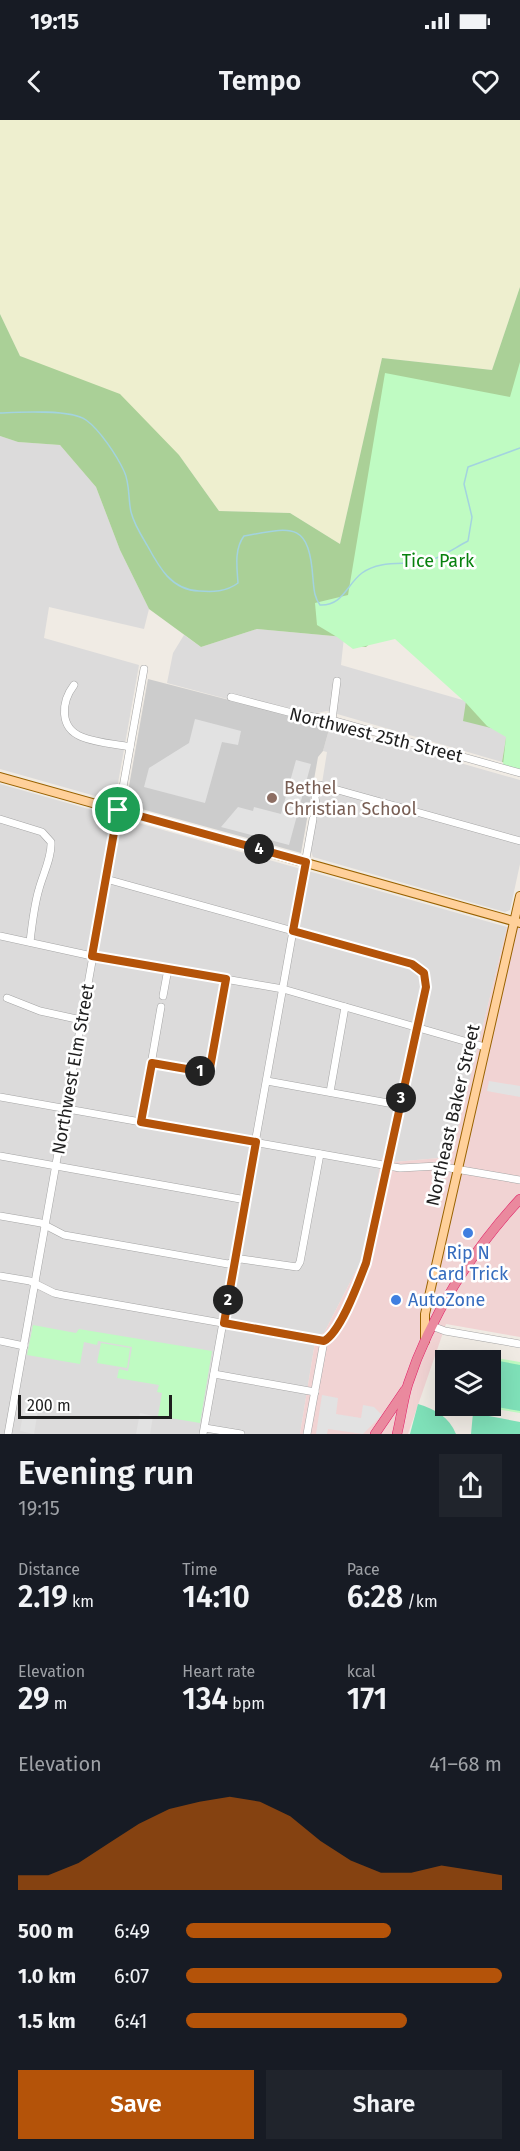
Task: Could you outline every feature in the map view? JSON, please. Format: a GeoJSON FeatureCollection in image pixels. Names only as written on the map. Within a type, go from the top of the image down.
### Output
{"type":"FeatureCollection","features":[{"type":"Feature","properties":{"kind":"highway"},"geometry":{"type":"LineString","coordinates":[[397,1434],[408,1385],[432,1326],[477,1251],[520,1199]]}},
{"type":"Feature","properties":{"kind":"highway"},"geometry":{"type":"LineString","coordinates":[[375,1434],[408,1385]]}},
{"type":"Feature","properties":{"kind":"main road"},"geometry":{"type":"LineString","coordinates":[[0,777],[517,922]]}},
{"type":"Feature","properties":{"kind":"main road","name":"Northeast Baker Street"},"geometry":{"type":"LineString","coordinates":[[426,1341],[424,1321],[485,1047],[517,922],[520,896]]}},
{"type":"Feature","properties":{"kind":"street","name":"Northwest Elm Street"},"geometry":{"type":"LineString","coordinates":[[8,1434],[144,669]]}},
{"type":"Feature","properties":{"kind":"street"},"geometry":{"type":"LineString","coordinates":[[332,720],[337,681]]}},
{"type":"Feature","properties":{"kind":"street"},"geometry":{"type":"LineString","coordinates":[[74,685],[66,694],[63,711],[64,718],[74,732],[85,739],[130,747]]}},
{"type":"Feature","properties":{"kind":"street","name":"Northwest 25th Street"},"geometry":{"type":"LineString","coordinates":[[231,697],[296,714],[332,720],[520,773]]}},
{"type":"Feature","properties":{"kind":"street"},"geometry":{"type":"LineString","coordinates":[[317,811],[316,791],[320,785],[520,841]]}},
{"type":"Feature","properties":{"kind":"street"},"geometry":{"type":"LineString","coordinates":[[0,819],[42,832],[51,842],[51,853],[41,881],[30,942]]}},
{"type":"Feature","properties":{"kind":"street"},"geometry":{"type":"LineString","coordinates":[[241,1434],[204,1431],[313,819]]}},
{"type":"Feature","properties":{"kind":"street"},"geometry":{"type":"LineString","coordinates":[[0,1276],[35,1282],[54,1293],[63,1295],[324,1341],[331,1337],[351,1301],[371,1244],[386,1165],[426,987],[424,973],[412,964],[106,879]]}},
{"type":"Feature","properties":{"kind":"street"},"geometry":{"type":"LineString","coordinates":[[0,936],[92,956],[283,989],[485,1047]]}},
{"type":"Feature","properties":{"kind":"street"},"geometry":{"type":"LineString","coordinates":[[163,996],[168,969]]}},
{"type":"Feature","properties":{"kind":"street"},"geometry":{"type":"LineString","coordinates":[[152,1063],[207,1071],[210,1068],[226,979]]}},
{"type":"Feature","properties":{"kind":"street"},"geometry":{"type":"LineString","coordinates":[[7,998],[40,1011],[81,1020]]}},
{"type":"Feature","properties":{"kind":"street"},"geometry":{"type":"LineString","coordinates":[[141,1122],[161,1007]]}},
{"type":"Feature","properties":{"kind":"street"},"geometry":{"type":"LineString","coordinates":[[330,1092],[345,1007]]}},
{"type":"Feature","properties":{"kind":"street"},"geometry":{"type":"LineString","coordinates":[[267,1081],[399,1105]]}},
{"type":"Feature","properties":{"kind":"street"},"geometry":{"type":"LineString","coordinates":[[0,1097],[400,1168],[438,1166],[520,1180]]}},
{"type":"Feature","properties":{"kind":"street"},"geometry":{"type":"LineString","coordinates":[[0,1216],[45,1225],[64,1235],[228,1264],[241,1259],[293,1268],[297,1267],[300,1262],[320,1154]]}},
{"type":"Feature","properties":{"kind":"street"},"geometry":{"type":"LineString","coordinates":[[0,1156],[246,1200]]}},
{"type":"Feature","properties":{"kind":"street"},"geometry":{"type":"LineString","coordinates":[[432,1326],[445,1331],[520,1344]]}},
{"type":"Feature","properties":{"kind":"street"},"geometry":{"type":"LineString","coordinates":[[0,1341],[24,1346]]}},
{"type":"Feature","properties":{"kind":"street"},"geometry":{"type":"LineString","coordinates":[[307,1434],[324,1341]]}},
{"type":"Feature","properties":{"kind":"street"},"geometry":{"type":"LineString","coordinates":[[214,1374],[315,1392]]}},
{"type":"Feature","properties":{"kind":"shaded area"},"geometry":{"type":"Polygon","coordinates":[[[0,436],[18,442],[60,445],[96,487],[120,550],[149,609],[144,629],[49,607],[44,638],[139,665],[113,801],[0,769],[0,436]]]}},
{"type":"Feature","properties":{"kind":"shaded area"},"geometry":{"type":"Polygon","coordinates":[[[257,629],[344,637],[341,665],[466,701],[507,732],[502,762],[327,711],[311,714],[231,694],[227,699],[167,683],[173,653],[184,635],[201,647],[257,629]]]}},
{"type":"Feature","properties":{"kind":"shaded area"},"geometry":{"type":"Polygon","coordinates":[[[148,679],[330,726],[323,751],[318,757],[301,853],[127,805],[148,679]]]}},
{"type":"Feature","properties":{"kind":"shaded area"},"geometry":{"type":"Polygon","coordinates":[[[195,719],[241,731],[238,745],[222,742],[205,803],[144,787],[149,768],[189,743],[195,719]]]}},
{"type":"Feature","properties":{"kind":"shaded area"},"geometry":{"type":"Polygon","coordinates":[[[330,726],[520,780],[520,864],[510,910],[505,912],[313,857],[311,852],[327,752],[323,751],[330,726]]]}},
{"type":"Feature","properties":{"kind":"shaded area"},"geometry":{"type":"Polygon","coordinates":[[[296,760],[311,764],[289,845],[221,827],[238,807],[253,811],[254,807],[281,814],[296,760]]]}},
{"type":"Feature","properties":{"kind":"shaded area"},"geometry":{"type":"Polygon","coordinates":[[[0,784],[507,927],[451,1157],[394,1162],[382,1158],[361,1261],[324,1333],[316,1336],[300,1434],[0,1434],[0,784]]]}},
{"type":"Feature","properties":{"kind":"shaded area"},"geometry":{"type":"Polygon","coordinates":[[[520,917],[520,1337],[446,1324],[437,1350],[435,1350],[408,1434],[300,1434],[316,1336],[324,1333],[361,1261],[382,1157],[394,1162],[451,1157],[507,927],[520,917]]]}},
{"type":"Feature","properties":{"kind":"shaded area"},"geometry":{"type":"Polygon","coordinates":[[[489,1081],[520,1086],[520,1097],[487,1091],[489,1081]]]}},
{"type":"Feature","properties":{"kind":"shaded area"},"geometry":{"type":"Polygon","coordinates":[[[322,1395],[338,1398],[336,1414],[361,1418],[363,1405],[374,1407],[382,1415],[363,1434],[328,1429],[327,1434],[316,1434],[322,1395]]]}},
{"type":"Feature","properties":{"kind":"shaded area"},"geometry":{"type":"Polygon","coordinates":[[[25,1402],[39,1404],[34,1434],[20,1431],[25,1402]]]}},
{"type":"Feature","properties":{"kind":"shaded area"},"geometry":{"type":"Polygon","coordinates":[[[140,1413],[153,1416],[150,1434],[136,1434],[140,1413]]]}},
{"type":"Feature","properties":{"kind":"green space"},"geometry":{"type":"Polygon","coordinates":[[[0,120],[520,120],[520,287],[492,370],[382,358],[340,544],[290,513],[219,511],[179,455],[41,365],[20,356],[0,314],[0,120]]]}},
{"type":"Feature","properties":{"kind":"green space"},"geometry":{"type":"Polygon","coordinates":[[[520,287],[520,767],[502,762],[507,732],[463,721],[466,701],[405,641],[380,634],[366,647],[355,646],[344,637],[257,629],[201,647],[149,609],[120,550],[96,487],[60,445],[18,442],[0,436],[0,314],[20,356],[120,394],[179,455],[219,511],[290,513],[340,544],[382,358],[492,370],[520,287]]]}},
{"type":"Feature","properties":{"kind":"green space","name":"Tice Park"},"geometry":{"type":"Polygon","coordinates":[[[520,362],[520,771],[503,765],[506,737],[487,726],[466,703],[395,639],[353,649],[317,625],[315,603],[348,595],[385,373],[510,397],[520,362]]]}},
{"type":"Feature","properties":{"kind":"green space"},"geometry":{"type":"Polygon","coordinates":[[[33,1325],[76,1333],[79,1329],[212,1351],[200,1423],[158,1416],[162,1393],[157,1392],[159,1385],[117,1378],[119,1369],[128,1371],[132,1347],[98,1341],[97,1345],[84,1342],[80,1364],[27,1355],[33,1325]]]}},
{"type":"Feature","properties":{"kind":"green space"},"geometry":{"type":"Polygon","coordinates":[[[101,1343],[130,1348],[127,1368],[97,1363],[101,1343]]]}},
{"type":"Feature","properties":{"kind":"green space"},"geometry":{"type":"Polygon","coordinates":[[[501,1359],[520,1362],[520,1413],[501,1410],[501,1359]]]}},
{"type":"Feature","properties":{"kind":"green space"},"geometry":{"type":"Polygon","coordinates":[[[501,1361],[520,1365],[520,1411],[501,1408],[501,1361]]]}},
{"type":"Feature","properties":{"kind":"green space"},"geometry":{"type":"Polygon","coordinates":[[[418,1404],[435,1411],[435,1416],[443,1416],[456,1434],[410,1434],[418,1404]]]}},
{"type":"Feature","properties":{"kind":"green space"},"geometry":{"type":"Polygon","coordinates":[[[473,1416],[489,1416],[520,1422],[520,1434],[471,1434],[473,1416]]]}},
{"type":"Feature","properties":{"kind":"waterway"},"geometry":{"type":"LineString","coordinates":[[0,413],[69,414],[79,416],[91,424],[108,444],[124,471],[134,521],[161,569],[173,582],[189,590],[199,591],[224,590],[233,586],[238,583],[237,553],[244,536],[286,530],[295,532],[307,547],[315,593],[320,605],[334,602],[362,573],[370,568],[431,560],[468,541],[472,517],[464,484],[468,467],[520,448]]}},
{"type":"Feature","properties":{"kind":"place","name":"Bethel Christian School"},"geometry":{"type":"Point","coordinates":[272,798]}},
{"type":"Feature","properties":{"kind":"place","name":"Rip N Card Trick"},"geometry":{"type":"Point","coordinates":[468,1233]}},
{"type":"Feature","properties":{"kind":"place","name":"AutoZone"},"geometry":{"type":"Point","coordinates":[396,1300]}},
{"type":"Feature","properties":{"kind":"route"},"geometry":{"type":"LineString","coordinates":[[118,810],[306,862],[293,931],[412,964],[424,973],[426,987],[371,1244],[351,1301],[328,1340],[224,1323],[256,1142],[141,1122],[152,1063],[204,1072],[210,1068],[226,979],[92,956],[118,810]]}}]}
